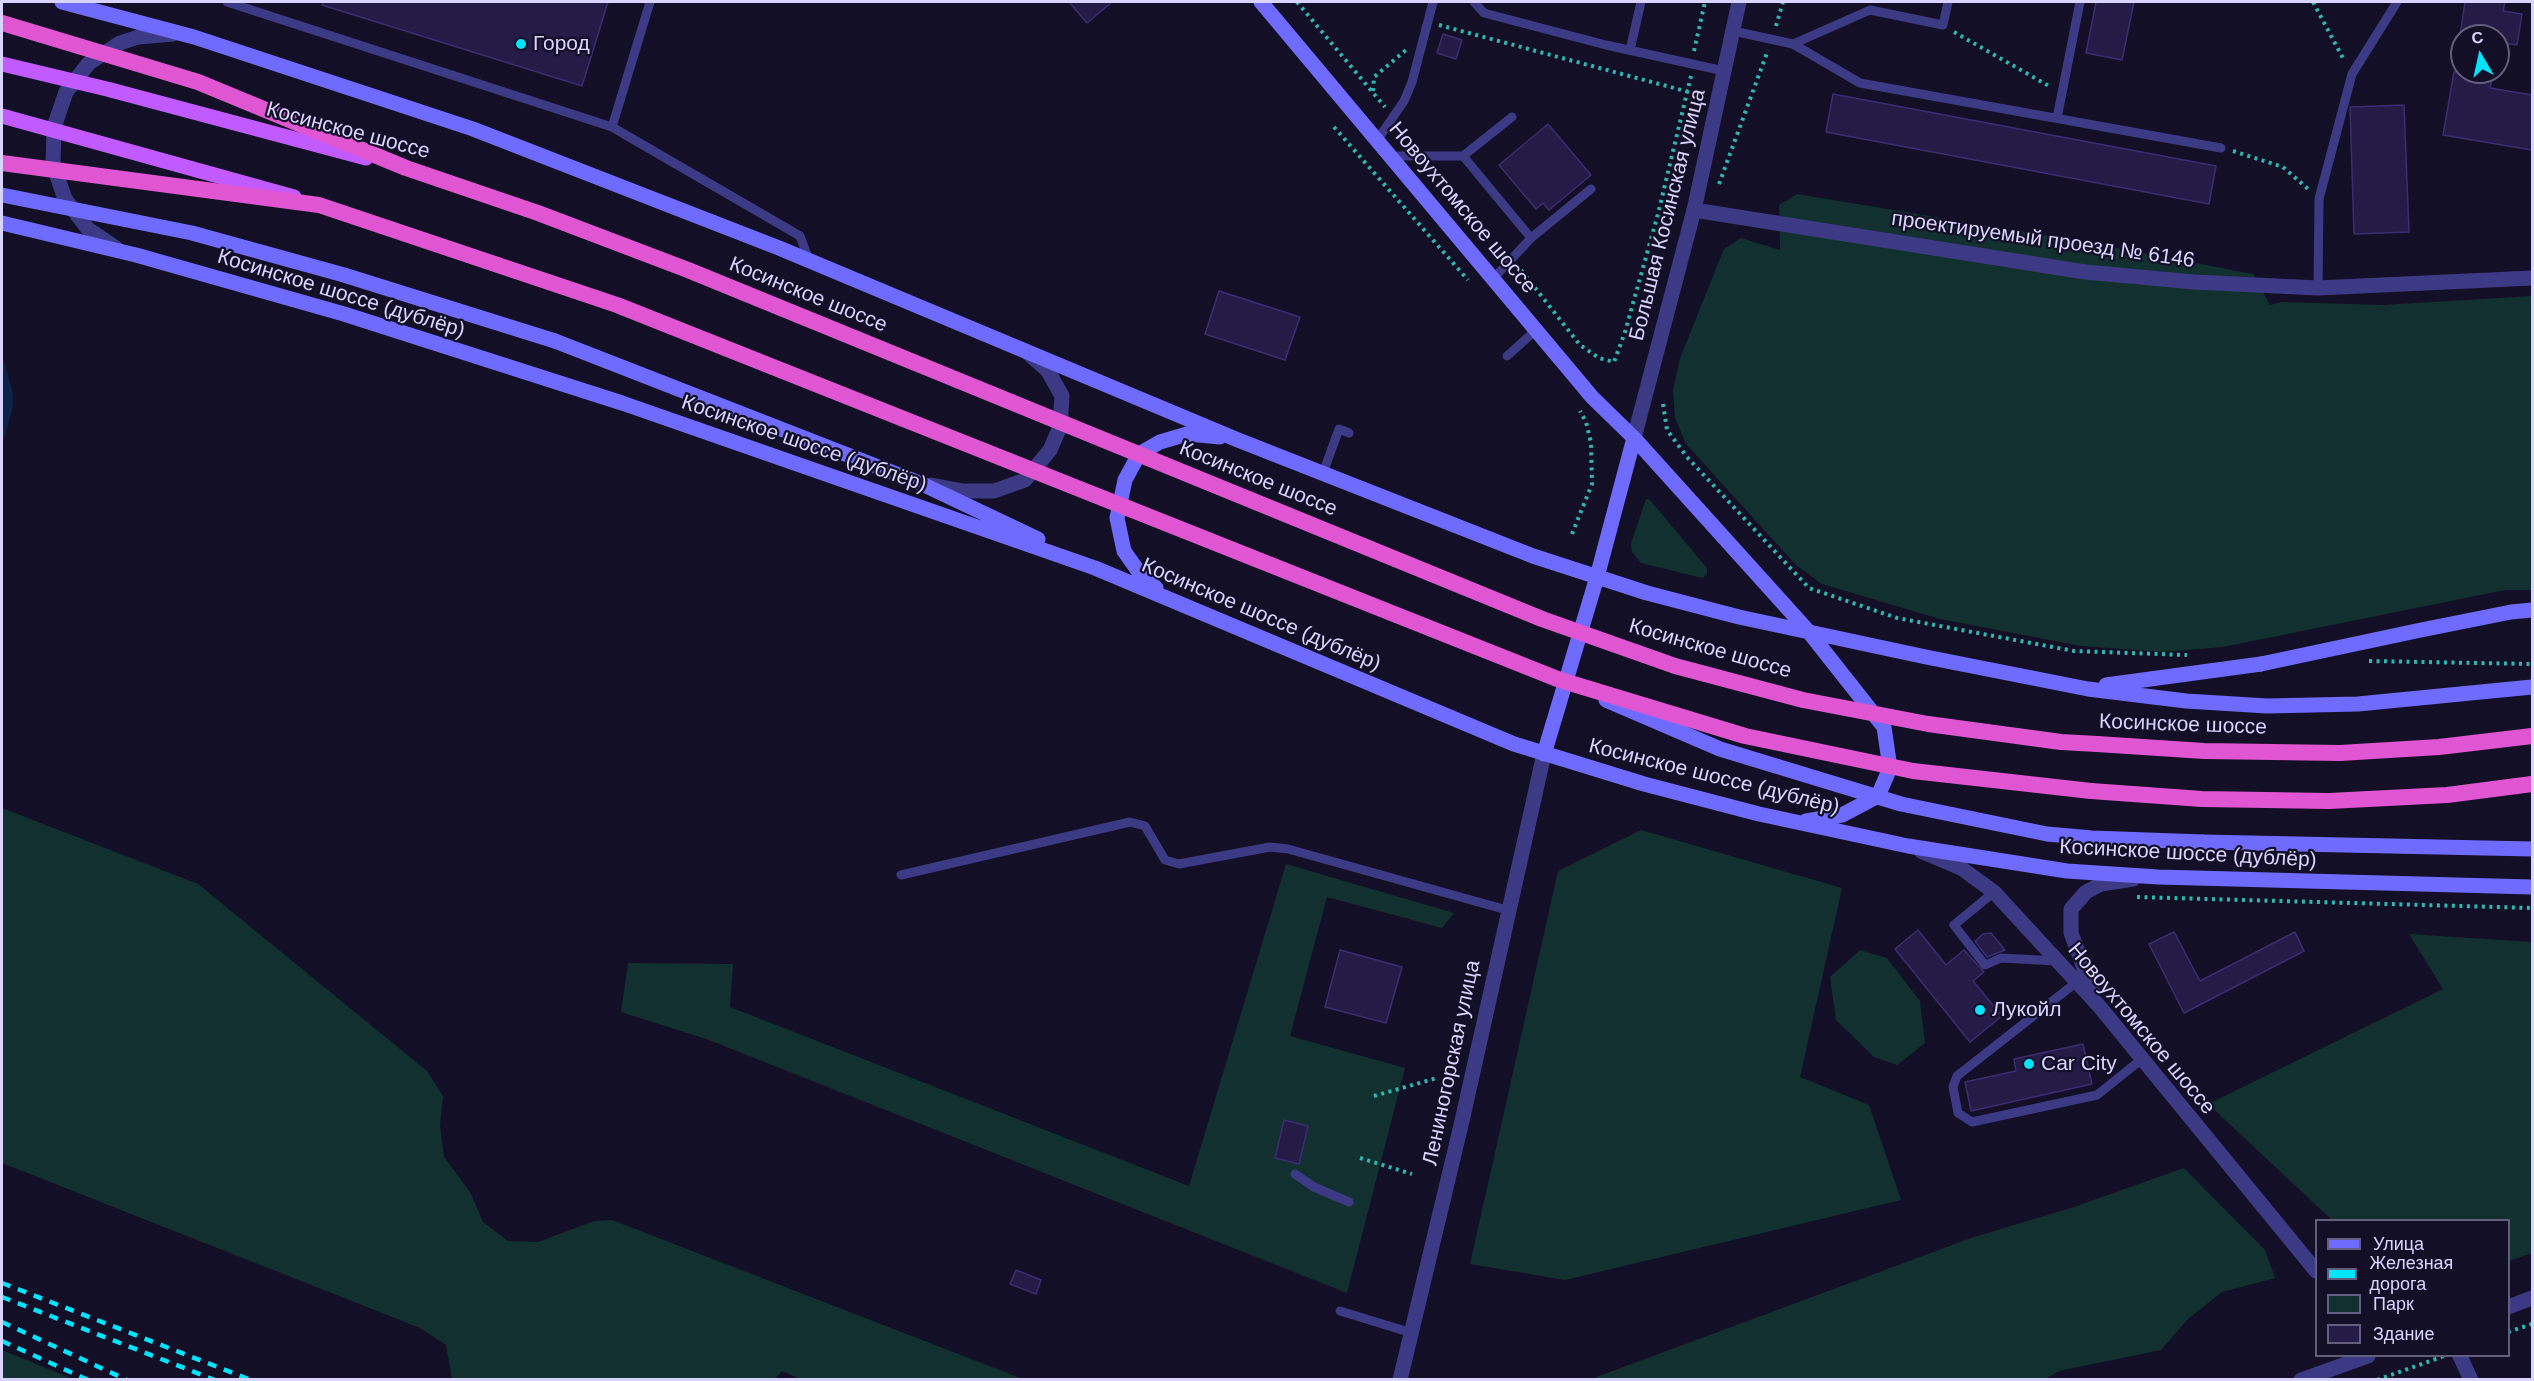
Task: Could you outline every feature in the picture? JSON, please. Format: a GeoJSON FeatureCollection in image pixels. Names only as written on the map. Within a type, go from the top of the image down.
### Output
{"type":"FeatureCollection","features":[{"type":"Feature","properties":{"kind":"highway"},"geometry":{"type":"LineString","coordinates":[[2,23],[198,82],[406,168]]}},
{"type":"Feature","properties":{"kind":"highway"},"geometry":{"type":"LineString","coordinates":[[2,163],[319,205],[617,305],[1560,680],[1745,736],[1902,769],[2091,791],[2202,799],[2329,801],[2447,795],[2532,784]]}},
{"type":"Feature","properties":{"kind":"highway","name":"Косинское шоссе"},"geometry":{"type":"LineString","coordinates":[[406,168],[538,213],[688,270],[1542,619],[1676,666],[1803,700],[1928,724],[2061,742],[2204,751],[2340,753],[2439,747],[2532,736]]}},
{"type":"Feature","properties":{"kind":"main road"},"geometry":{"type":"LineString","coordinates":[[62,2],[194,37],[473,129],[809,260],[1238,440],[1533,556],[1597,577],[1728,614],[2083,688],[2186,701],[2267,706],[2358,704],[2532,687]]}},
{"type":"Feature","properties":{"kind":"main road","name":"Новоухтомское шоссе"},"geometry":{"type":"LineString","coordinates":[[1261,2],[1592,397],[1634,438],[1809,632],[1884,727],[1890,768],[1878,796],[1842,815],[1797,823]]}},
{"type":"Feature","properties":{"kind":"main road","name":"Косинское шоссе"},"geometry":{"type":"LineString","coordinates":[[2,64],[107,89],[406,168]]}},
{"type":"Feature","properties":{"kind":"main road"},"geometry":{"type":"LineString","coordinates":[[2,116],[319,205]]}},
{"type":"Feature","properties":{"kind":"main road"},"geometry":{"type":"LineString","coordinates":[[2,195],[192,233],[345,275],[555,341],[922,484],[1095,568]]}},
{"type":"Feature","properties":{"kind":"main road","name":"Косинское шоссе (дублёр)"},"geometry":{"type":"LineString","coordinates":[[2,223],[136,255],[344,314],[611,400],[1095,568],[1456,721],[1544,754],[1644,784],[1797,823],[1908,846],[2056,870],[2158,877],[2532,887]]}},
{"type":"Feature","properties":{"kind":"main road"},"geometry":{"type":"LineString","coordinates":[[1167,597],[1141,575],[1124,551],[1118,518],[1125,480],[1139,454],[1160,442],[1187,434],[1238,440]]}},
{"type":"Feature","properties":{"kind":"main road"},"geometry":{"type":"LineString","coordinates":[[1544,754],[1597,577],[1634,438]]}},
{"type":"Feature","properties":{"kind":"main road"},"geometry":{"type":"LineString","coordinates":[[2083,688],[2261,664],[2511,612],[2532,610]]}},
{"type":"Feature","properties":{"kind":"main road"},"geometry":{"type":"LineString","coordinates":[[1560,680],[1720,749],[1900,804],[2047,834],[2131,840],[2532,849]]}},
{"type":"Feature","properties":{"kind":"street","name":"Большая Косинская улица"},"geometry":{"type":"LineString","coordinates":[[1634,438],[1694,210],[1739,2]]}},
{"type":"Feature","properties":{"kind":"street"},"geometry":{"type":"LineString","coordinates":[[136,255],[102,240],[75,215],[65,199],[53,164],[52,146],[56,118],[66,92],[76,76],[104,51],[138,37],[166,34],[194,37]]}},
{"type":"Feature","properties":{"kind":"street","name":"проектируемый проезд № 6146"},"geometry":{"type":"LineString","coordinates":[[1694,210],[2085,272],[2194,282],[2318,288],[2442,285],[2532,278]]}},
{"type":"Feature","properties":{"kind":"street"},"geometry":{"type":"LineString","coordinates":[[922,484],[963,491],[994,491],[1025,480],[1050,450],[1060,427],[1062,396],[1048,371],[1022,348]]}},
{"type":"Feature","properties":{"kind":"street","name":"Лениногорская улица"},"geometry":{"type":"LineString","coordinates":[[1400,1380],[1462,1121],[1507,910],[1544,754]]}},
{"type":"Feature","properties":{"kind":"street","name":"Новоухтомское шоссе"},"geometry":{"type":"LineString","coordinates":[[1908,846],[1961,868],[1994,892],[2078,981],[2315,1269]]}},
{"type":"Feature","properties":{"kind":"street"},"geometry":{"type":"LineString","coordinates":[[2099,1006],[2073,941],[2071,909],[2086,892],[2101,885],[2158,877]]}},
{"type":"Feature","properties":{"kind":"street"},"geometry":{"type":"LineString","coordinates":[[2510,1306],[2532,1298]]}},
{"type":"Feature","properties":{"kind":"street"},"geometry":{"type":"LineString","coordinates":[[2301,1380],[2365,1357]]}},
{"type":"Feature","properties":{"kind":"street"},"geometry":{"type":"LineString","coordinates":[[2460,1357],[2471,1380]]}},
{"type":"Feature","properties":{"kind":"lane"},"geometry":{"type":"LineString","coordinates":[[227,2],[612,127],[800,236],[809,260]]}},
{"type":"Feature","properties":{"kind":"lane"},"geometry":{"type":"LineString","coordinates":[[612,127],[650,2]]}},
{"type":"Feature","properties":{"kind":"lane"},"geometry":{"type":"LineString","coordinates":[[1378,139],[1412,82],[1432,2]]}},
{"type":"Feature","properties":{"kind":"lane"},"geometry":{"type":"LineString","coordinates":[[1474,2],[1475,7],[1484,13],[1724,71]]}},
{"type":"Feature","properties":{"kind":"lane"},"geometry":{"type":"LineString","coordinates":[[1630,50],[1641,2]]}},
{"type":"Feature","properties":{"kind":"lane"},"geometry":{"type":"LineString","coordinates":[[1793,44],[1871,6],[1943,25],[1948,2]]}},
{"type":"Feature","properties":{"kind":"lane"},"geometry":{"type":"LineString","coordinates":[[2058,118],[2080,2]]}},
{"type":"Feature","properties":{"kind":"lane"},"geometry":{"type":"LineString","coordinates":[[2318,288],[2319,199],[2352,74],[2397,2]]}},
{"type":"Feature","properties":{"kind":"lane"},"geometry":{"type":"LineString","coordinates":[[1732,31],[1793,44],[1860,83],[2221,148]]}},
{"type":"Feature","properties":{"kind":"lane"},"geometry":{"type":"LineString","coordinates":[[1392,156],[1463,156],[1512,117]]}},
{"type":"Feature","properties":{"kind":"lane"},"geometry":{"type":"LineString","coordinates":[[1463,156],[1531,238]]}},
{"type":"Feature","properties":{"kind":"lane"},"geometry":{"type":"LineString","coordinates":[[1493,279],[1531,238],[1591,189]]}},
{"type":"Feature","properties":{"kind":"lane"},"geometry":{"type":"LineString","coordinates":[[1507,356],[1536,330]]}},
{"type":"Feature","properties":{"kind":"lane"},"geometry":{"type":"LineString","coordinates":[[1323,473],[1339,429],[1349,433]]}},
{"type":"Feature","properties":{"kind":"lane"},"geometry":{"type":"LineString","coordinates":[[901,875],[1130,822],[1144,826],[1165,860],[1179,864],[1270,847],[1288,849],[1507,910]]}},
{"type":"Feature","properties":{"kind":"lane"},"geometry":{"type":"LineString","coordinates":[[1994,892],[1954,925],[1985,964],[2001,958],[2057,961]]}},
{"type":"Feature","properties":{"kind":"lane"},"geometry":{"type":"LineString","coordinates":[[2078,981],[1957,1076],[1953,1087],[1958,1113],[1972,1122],[2097,1095],[2142,1059]]}},
{"type":"Feature","properties":{"kind":"lane"},"geometry":{"type":"LineString","coordinates":[[1295,1174],[1314,1187],[1349,1202]]}},
{"type":"Feature","properties":{"kind":"lane"},"geometry":{"type":"LineString","coordinates":[[1340,1311],[1412,1333]]}},
{"type":"Feature","properties":{"kind":"path"},"geometry":{"type":"LineString","coordinates":[[1297,2],[1393,117]]}},
{"type":"Feature","properties":{"kind":"path"},"geometry":{"type":"LineString","coordinates":[[1512,258],[1580,345],[1599,358],[1614,362],[1625,332],[1689,92],[1705,2]]}},
{"type":"Feature","properties":{"kind":"path"},"geometry":{"type":"LineString","coordinates":[[1719,185],[1772,40],[1783,2]]}},
{"type":"Feature","properties":{"kind":"path"},"geometry":{"type":"LineString","coordinates":[[2313,2],[2352,74]]}},
{"type":"Feature","properties":{"kind":"path"},"geometry":{"type":"LineString","coordinates":[[1427,22],[1689,92]]}},
{"type":"Feature","properties":{"kind":"path"},"geometry":{"type":"LineString","coordinates":[[1943,25],[2062,94]]}},
{"type":"Feature","properties":{"kind":"path"},"geometry":{"type":"LineString","coordinates":[[1373,91],[1374,77],[1394,58],[1406,50],[1419,51]]}},
{"type":"Feature","properties":{"kind":"path"},"geometry":{"type":"LineString","coordinates":[[1334,127],[1475,288]]}},
{"type":"Feature","properties":{"kind":"path"},"geometry":{"type":"LineString","coordinates":[[2221,148],[2283,166],[2319,199]]}},
{"type":"Feature","properties":{"kind":"path"},"geometry":{"type":"LineString","coordinates":[[1664,396],[1662,408],[1668,430],[1687,457],[1809,588],[1897,618],[2074,651],[2193,655]]}},
{"type":"Feature","properties":{"kind":"path"},"geometry":{"type":"LineString","coordinates":[[1572,534],[1592,484],[1588,433],[1578,407]]}},
{"type":"Feature","properties":{"kind":"path"},"geometry":{"type":"LineString","coordinates":[[2359,660],[2532,664]]}},
{"type":"Feature","properties":{"kind":"path"},"geometry":{"type":"LineString","coordinates":[[2129,897],[2532,908]]}},
{"type":"Feature","properties":{"kind":"path"},"geometry":{"type":"LineString","coordinates":[[1374,1096],[1437,1078]]}},
{"type":"Feature","properties":{"kind":"path"},"geometry":{"type":"LineString","coordinates":[[1360,1158],[1412,1174]]}},
{"type":"Feature","properties":{"kind":"path"},"geometry":{"type":"LineString","coordinates":[[2510,1331],[2532,1324]]}},
{"type":"Feature","properties":{"kind":"path"},"geometry":{"type":"LineString","coordinates":[[2377,1380],[2442,1357]]}},
{"type":"Feature","properties":{"kind":"green space"},"geometry":{"type":"Polygon","coordinates":[[[1797,194],[2074,240],[2253,274],[2270,305],[2282,302],[2382,305],[2532,296],[2532,590],[2505,590],[2223,647],[2162,652],[2081,646],[1940,619],[1822,584],[1796,565],[1686,444],[1675,418],[1673,390],[1680,358],[1724,249],[1741,238],[1780,250],[1779,205],[1797,194]]]}},
{"type":"Feature","properties":{"kind":"green space"},"geometry":{"type":"Polygon","coordinates":[[[1646,499],[1650,500],[1707,568],[1707,575],[1702,578],[1641,563],[1632,552],[1631,543],[1646,499]]]}},
{"type":"Feature","properties":{"kind":"green space"},"geometry":{"type":"Polygon","coordinates":[[[2,808],[198,884],[427,1071],[443,1096],[440,1126],[444,1157],[470,1192],[483,1222],[508,1241],[538,1242],[594,1221],[612,1220],[1023,1379],[802,1380],[782,1371],[774,1380],[452,1379],[446,1345],[420,1328],[2,1163],[2,808]]]}},
{"type":"Feature","properties":{"kind":"green space"},"geometry":{"type":"Polygon","coordinates":[[[1641,830],[1842,888],[1800,1077],[1869,1105],[1901,1200],[1565,1280],[1470,1264],[1558,871],[1641,830]]]}},
{"type":"Feature","properties":{"kind":"green space"},"geometry":{"type":"Polygon","coordinates":[[[1286,864],[1454,913],[1442,928],[1327,897],[1290,1036],[1405,1068],[1347,1293],[709,1040],[621,1012],[628,963],[733,964],[730,1007],[1189,1186],[1286,864]]]}},
{"type":"Feature","properties":{"kind":"green space"},"geometry":{"type":"Polygon","coordinates":[[[2409,934],[2532,942],[2532,1253],[2510,1261],[2510,1219],[2331,1219],[2208,1104],[2443,989],[2409,934]]]}},
{"type":"Feature","properties":{"kind":"green space"},"geometry":{"type":"Polygon","coordinates":[[[1860,950],[1887,958],[1920,1001],[1925,1043],[1897,1065],[1874,1057],[1836,1020],[1830,977],[1860,950]]]}},
{"type":"Feature","properties":{"kind":"green space"},"geometry":{"type":"Polygon","coordinates":[[[2184,1168],[2265,1250],[2275,1278],[2222,1292],[2189,1318],[2161,1350],[2059,1371],[2045,1379],[1591,1379],[1971,1238],[2074,1207],[2184,1168]]]}},
{"type":"Feature","properties":{"kind":"green space"},"geometry":{"type":"Polygon","coordinates":[[[2,1350],[73,1379],[2,1379],[2,1350]]]}},
{"type":"Feature","properties":{"kind":"water"},"geometry":{"type":"Polygon","coordinates":[[[2,354],[13,393],[13,407],[2,446],[2,354]]]}},
{"type":"Feature","properties":{"kind":"building","name":"Город"},"geometry":{"type":"Polygon","coordinates":[[[323,2],[608,2],[582,86],[322,5],[323,2]]]}},
{"type":"Feature","properties":{"kind":"building"},"geometry":{"type":"Polygon","coordinates":[[[1069,2],[1112,2],[1087,23],[1069,2]]]}},
{"type":"Feature","properties":{"kind":"building"},"geometry":{"type":"Polygon","coordinates":[[[2096,2],[2134,2],[2122,60],[2086,53],[2096,2]]]}},
{"type":"Feature","properties":{"kind":"building"},"geometry":{"type":"Polygon","coordinates":[[[2465,2],[2505,2],[2503,11],[2522,14],[2517,45],[2510,44],[2510,24],[2462,24],[2465,2]]]}},
{"type":"Feature","properties":{"kind":"building"},"geometry":{"type":"Polygon","coordinates":[[[1443,34],[1462,40],[1456,59],[1437,53],[1443,34]]]}},
{"type":"Feature","properties":{"kind":"building"},"geometry":{"type":"Polygon","coordinates":[[[2452,84],[2491,84],[2490,88],[2532,95],[2532,150],[2443,135],[2452,84]]]}},
{"type":"Feature","properties":{"kind":"building"},"geometry":{"type":"Polygon","coordinates":[[[1833,94],[2216,166],[2209,204],[1826,132],[1833,94]]]}},
{"type":"Feature","properties":{"kind":"building"},"geometry":{"type":"Polygon","coordinates":[[[2404,105],[2409,232],[2354,234],[2350,107],[2404,105]]]}},
{"type":"Feature","properties":{"kind":"building"},"geometry":{"type":"Polygon","coordinates":[[[1548,124],[1591,175],[1549,210],[1543,203],[1536,209],[1499,165],[1548,124]]]}},
{"type":"Feature","properties":{"kind":"building"},"geometry":{"type":"Polygon","coordinates":[[[1219,291],[1300,317],[1285,360],[1205,334],[1219,291]]]}},
{"type":"Feature","properties":{"kind":"building"},"geometry":{"type":"Polygon","coordinates":[[[1918,930],[1946,965],[1964,950],[1984,972],[1973,981],[2002,1016],[1970,1042],[1895,949],[1918,930]]]}},
{"type":"Feature","properties":{"kind":"building"},"geometry":{"type":"Polygon","coordinates":[[[2174,932],[2200,981],[2295,932],[2304,951],[2184,1013],[2149,944],[2174,932]]]}},
{"type":"Feature","properties":{"kind":"building"},"geometry":{"type":"Polygon","coordinates":[[[1991,933],[2005,950],[1987,957],[1975,941],[1983,934],[1991,933]]]}},
{"type":"Feature","properties":{"kind":"building"},"geometry":{"type":"Polygon","coordinates":[[[1340,950],[1402,967],[1386,1023],[1325,1007],[1340,950]]]}},
{"type":"Feature","properties":{"kind":"building"},"geometry":{"type":"Polygon","coordinates":[[[2083,1044],[2092,1084],[1971,1111],[1965,1082],[2016,1071],[2014,1059],[2083,1044]]]}},
{"type":"Feature","properties":{"kind":"building"},"geometry":{"type":"Polygon","coordinates":[[[1284,1120],[1308,1126],[1299,1164],[1275,1158],[1284,1120]]]}},
{"type":"Feature","properties":{"kind":"building"},"geometry":{"type":"Polygon","coordinates":[[[1016,1270],[1041,1280],[1036,1294],[1010,1284],[1016,1270]]]}},
{"type":"Feature","properties":{"kind":"railway"},"geometry":{"type":"LineString","coordinates":[[2,1283],[251,1380]]}},
{"type":"Feature","properties":{"kind":"railway"},"geometry":{"type":"LineString","coordinates":[[2,1297],[215,1380]]}},
{"type":"Feature","properties":{"kind":"railway"},"geometry":{"type":"LineString","coordinates":[[2,1322],[127,1380]]}},
{"type":"Feature","properties":{"kind":"railway"},"geometry":{"type":"LineString","coordinates":[[2,1341],[88,1380]]}},
{"type":"Feature","properties":{"kind":"place","name":"Город"},"geometry":{"type":"Point","coordinates":[521,44]}},
{"type":"Feature","properties":{"kind":"place","name":"Лукойл"},"geometry":{"type":"Point","coordinates":[1980,1010]}},
{"type":"Feature","properties":{"kind":"place","name":"Car City"},"geometry":{"type":"Point","coordinates":[2029,1064]}}]}
